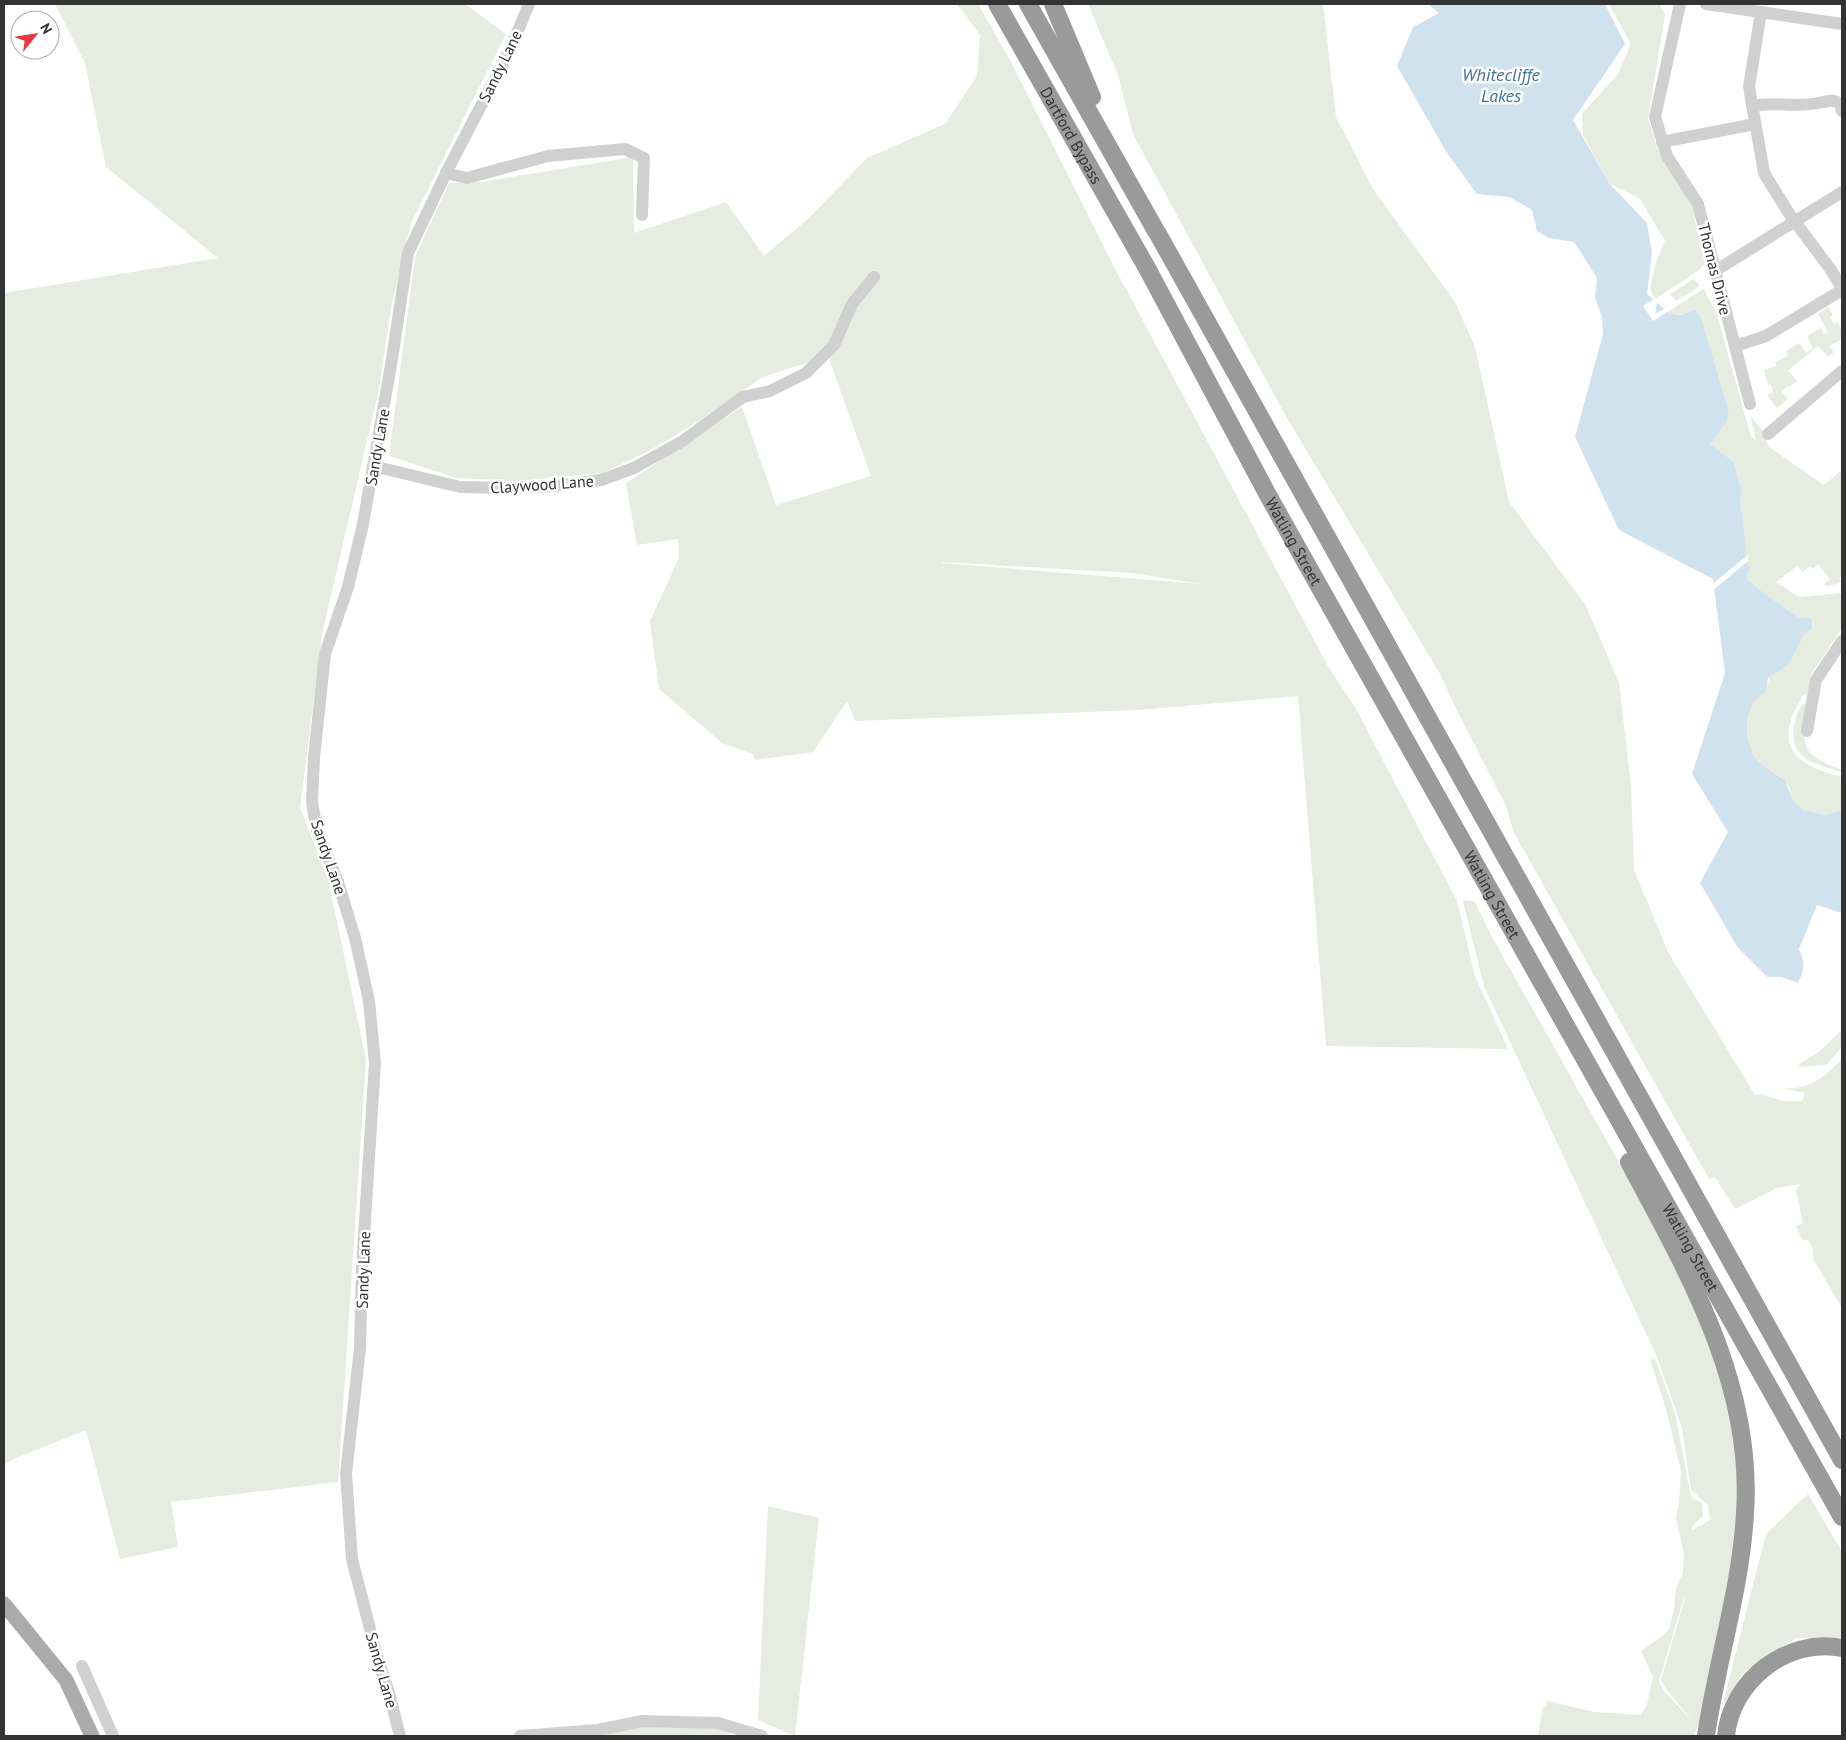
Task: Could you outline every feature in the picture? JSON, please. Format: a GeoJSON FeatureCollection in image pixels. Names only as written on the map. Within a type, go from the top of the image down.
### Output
{"type":"FeatureCollection","features":[{"type":"Feature","properties":{"kind":"highway","name":"Dartford Bypass"},"geometry":{"type":"LineString","coordinates":[[997,4],[1147,268]]}},
{"type":"Feature","properties":{"kind":"highway","name":"Dartford Bypass"},"geometry":{"type":"LineString","coordinates":[[1028,4],[1159,236]]}},
{"type":"Feature","properties":{"kind":"highway"},"geometry":{"type":"LineString","coordinates":[[1053,4],[1088,90],[1159,236]]}},
{"type":"Feature","properties":{"kind":"highway","name":"Watling Street"},"geometry":{"type":"LineString","coordinates":[[1159,236],[1842,1460]]}},
{"type":"Feature","properties":{"kind":"highway","name":"Watling Street"},"geometry":{"type":"LineString","coordinates":[[1147,268],[1274,506],[1842,1517]]}},
{"type":"Feature","properties":{"kind":"highway"},"geometry":{"type":"LineString","coordinates":[[1547,992],[1623,1152],[1697,1295],[1722,1354],[1734,1398],[1744,1456],[1746,1512],[1738,1573],[1706,1736]]}},
{"type":"Feature","properties":{"kind":"highway"},"geometry":{"type":"LineString","coordinates":[[1770,1329],[1842,1446]]}},
{"type":"Feature","properties":{"kind":"highway"},"geometry":{"type":"LineString","coordinates":[[1726,1736],[1733,1709],[1745,1687],[1771,1663],[1790,1652],[1811,1647],[1833,1646],[1842,1648]]}},
{"type":"Feature","properties":{"kind":"main road"},"geometry":{"type":"LineString","coordinates":[[4,1604],[66,1680],[92,1736]]}},
{"type":"Feature","properties":{"kind":"street","name":"Sandy Lane"},"geometry":{"type":"LineString","coordinates":[[400,1736],[352,1558],[346,1474],[360,1348],[362,1267],[374,1063],[369,1001],[355,938],[338,882],[317,831],[312,802],[314,757],[325,654],[348,588],[363,524],[408,253],[446,173],[510,50],[529,4]]}},
{"type":"Feature","properties":{"kind":"street","name":"Thomas Drive"},"geometry":{"type":"LineString","coordinates":[[1680,4],[1655,117],[1662,142],[1674,168],[1698,204],[1750,404]]}},
{"type":"Feature","properties":{"kind":"street"},"geometry":{"type":"LineString","coordinates":[[1706,4],[1758,9],[1842,24]]}},
{"type":"Feature","properties":{"kind":"street"},"geometry":{"type":"LineString","coordinates":[[1735,346],[1766,336],[1842,289],[1765,176],[1749,87],[1758,9]]}},
{"type":"Feature","properties":{"kind":"street"},"geometry":{"type":"LineString","coordinates":[[1752,106],[1772,103],[1798,105],[1833,100],[1840,104],[1842,112]]}},
{"type":"Feature","properties":{"kind":"street"},"geometry":{"type":"LineString","coordinates":[[1662,142],[1755,124]]}},
{"type":"Feature","properties":{"kind":"street"},"geometry":{"type":"LineString","coordinates":[[446,173],[467,178],[548,156],[625,149],[644,158],[642,214]]}},
{"type":"Feature","properties":{"kind":"street"},"geometry":{"type":"LineString","coordinates":[[1714,270],[1842,192]]}},
{"type":"Feature","properties":{"kind":"street","name":"Claywood Lane"},"geometry":{"type":"LineString","coordinates":[[374,466],[460,487],[512,488],[554,486],[601,480],[634,468],[681,442],[743,397],[770,391],[806,373],[834,345],[852,304],[874,277]]}},
{"type":"Feature","properties":{"kind":"street"},"geometry":{"type":"LineString","coordinates":[[1768,434],[1842,371]]}},
{"type":"Feature","properties":{"kind":"street"},"geometry":{"type":"LineString","coordinates":[[1808,730],[1816,680],[1842,641]]}},
{"type":"Feature","properties":{"kind":"street"},"geometry":{"type":"LineString","coordinates":[[82,1666],[113,1736]]}},
{"type":"Feature","properties":{"kind":"street"},"geometry":{"type":"LineString","coordinates":[[520,1736],[598,1730],[642,1721],[718,1723],[762,1736]]}},
{"type":"Feature","properties":{"kind":"shaded area"},"geometry":{"type":"Polygon","coordinates":[[[55,4],[465,4],[506,34],[411,223],[391,308],[379,389],[322,634],[300,808],[328,879],[366,1060],[338,1482],[171,1502],[178,1547],[120,1559],[86,1430],[11,1460],[4,1465],[4,293],[218,258],[106,167],[85,63],[60,14],[60,10],[55,4]]]}},
{"type":"Feature","properties":{"kind":"shaded area"},"geometry":{"type":"Polygon","coordinates":[[[957,4],[978,4],[1010,60],[1112,263],[1329,668],[1355,707],[1457,901],[1475,976],[1508,1049],[1326,1046],[1298,696],[1138,710],[855,721],[847,701],[813,752],[755,760],[753,754],[722,743],[659,689],[650,621],[679,558],[678,539],[637,545],[626,483],[742,407],[776,505],[871,476],[828,356],[763,377],[700,420],[649,451],[602,473],[516,481],[457,478],[389,456],[415,257],[449,183],[481,182],[633,157],[634,233],[726,202],[764,256],[809,218],[867,158],[945,124],[977,76],[980,35],[957,4]],[[942,562],[1201,584],[1132,573],[942,562]]]}},
{"type":"Feature","properties":{"kind":"shaded area"},"geometry":{"type":"Polygon","coordinates":[[[1088,4],[1323,4],[1336,117],[1373,189],[1455,302],[1475,347],[1509,502],[1585,604],[1619,682],[1631,786],[1634,870],[1668,952],[1755,1095],[1761,1094],[1782,1101],[1802,1101],[1805,1093],[1782,1088],[1800,1087],[1816,1081],[1830,1071],[1842,1058],[1842,1308],[1813,1259],[1813,1250],[1809,1241],[1802,1239],[1796,1226],[1803,1223],[1796,1189],[1801,1184],[1777,1188],[1735,1209],[1715,1177],[1709,1179],[1513,831],[1507,808],[1440,674],[1283,411],[1133,134],[1118,75],[1088,4]]]}},
{"type":"Feature","properties":{"kind":"shaded area"},"geometry":{"type":"Polygon","coordinates":[[[1609,4],[1659,4],[1665,15],[1648,118],[1657,147],[1665,163],[1695,206],[1696,213],[1694,217],[1703,255],[1708,259],[1699,270],[1655,299],[1650,289],[1655,265],[1665,241],[1640,199],[1609,183],[1583,135],[1582,114],[1618,74],[1631,44],[1609,4]]]}},
{"type":"Feature","properties":{"kind":"shaded area"},"geometry":{"type":"Polygon","coordinates":[[[1694,279],[1700,286],[1676,301],[1670,294],[1694,279]]]}},
{"type":"Feature","properties":{"kind":"shaded area"},"geometry":{"type":"Polygon","coordinates":[[[1704,289],[1717,315],[1751,437],[1756,440],[1748,407],[1750,415],[1765,434],[1766,442],[1772,449],[1824,485],[1842,470],[1842,575],[1839,579],[1841,581],[1826,586],[1824,584],[1830,579],[1818,564],[1812,569],[1810,566],[1803,572],[1797,566],[1776,582],[1799,597],[1842,593],[1842,628],[1811,675],[1807,695],[1803,694],[1800,700],[1791,719],[1789,732],[1790,743],[1794,752],[1801,760],[1820,770],[1842,777],[1842,810],[1825,815],[1803,810],[1792,799],[1789,787],[1783,778],[1766,768],[1754,757],[1747,736],[1747,719],[1753,703],[1766,691],[1770,676],[1788,665],[1804,635],[1813,628],[1813,623],[1793,614],[1748,580],[1747,574],[1751,569],[1746,564],[1740,499],[1742,494],[1734,462],[1710,444],[1727,421],[1729,412],[1701,317],[1695,310],[1677,315],[1667,312],[1704,289]]]}},
{"type":"Feature","properties":{"kind":"shaded area"},"geometry":{"type":"Polygon","coordinates":[[[1828,307],[1833,315],[1830,317],[1834,324],[1837,322],[1842,330],[1842,339],[1829,346],[1834,352],[1828,357],[1818,346],[1788,370],[1797,381],[1781,391],[1788,399],[1777,408],[1767,395],[1773,392],[1771,384],[1768,385],[1764,370],[1776,366],[1776,362],[1788,355],[1786,351],[1799,343],[1806,352],[1813,348],[1807,336],[1821,328],[1824,334],[1828,332],[1818,314],[1828,307]]]}},
{"type":"Feature","properties":{"kind":"shaded area"},"geometry":{"type":"Polygon","coordinates":[[[1805,702],[1804,732],[1807,747],[1814,756],[1842,770],[1842,772],[1824,767],[1807,759],[1796,747],[1794,738],[1795,720],[1805,702]]]}},
{"type":"Feature","properties":{"kind":"shaded area"},"geometry":{"type":"Polygon","coordinates":[[[1463,901],[1475,902],[1491,935],[1685,1280],[1731,1402],[1741,1514],[1707,1690],[1694,1736],[1538,1736],[1543,1708],[1546,1707],[1547,1701],[1595,1712],[1641,1715],[1647,1704],[1653,1677],[1641,1651],[1664,1635],[1669,1629],[1674,1610],[1676,1588],[1683,1572],[1684,1554],[1676,1518],[1679,1504],[1681,1471],[1666,1409],[1650,1360],[1655,1358],[1675,1413],[1690,1492],[1693,1498],[1702,1503],[1703,1516],[1693,1525],[1691,1531],[1710,1520],[1708,1505],[1691,1490],[1682,1428],[1657,1357],[1484,986],[1463,901]],[[1686,1595],[1659,1681],[1662,1689],[1693,1722],[1661,1680],[1686,1595]]]}},
{"type":"Feature","properties":{"kind":"shaded area"},"geometry":{"type":"Polygon","coordinates":[[[1842,1030],[1842,1047],[1826,1065],[1800,1067],[1799,1064],[1819,1052],[1842,1030]]]}},
{"type":"Feature","properties":{"kind":"shaded area"},"geometry":{"type":"Polygon","coordinates":[[[1808,1494],[1842,1552],[1842,1638],[1796,1638],[1744,1672],[1722,1707],[1766,1534],[1808,1494]]]}},
{"type":"Feature","properties":{"kind":"shaded area"},"geometry":{"type":"Polygon","coordinates":[[[768,1506],[819,1518],[795,1736],[758,1720],[768,1506]]]}},
{"type":"Feature","properties":{"kind":"shaded area"},"geometry":{"type":"Polygon","coordinates":[[[647,1724],[731,1729],[728,1736],[604,1736],[603,1734],[647,1724]]]}},
{"type":"Feature","properties":{"kind":"water","name":"Whitecliffe Lakes"},"geometry":{"type":"Polygon","coordinates":[[[1428,4],[1605,4],[1625,44],[1573,120],[1609,183],[1647,223],[1652,253],[1647,294],[1670,314],[1681,315],[1695,310],[1701,317],[1729,412],[1727,421],[1710,444],[1734,462],[1742,494],[1740,499],[1746,564],[1751,568],[1747,574],[1748,580],[1793,614],[1801,618],[1811,618],[1813,628],[1804,635],[1788,665],[1768,678],[1766,691],[1753,703],[1747,719],[1747,736],[1754,757],[1766,768],[1785,780],[1792,799],[1803,810],[1825,815],[1842,810],[1842,913],[1817,905],[1799,949],[1803,966],[1798,983],[1781,977],[1767,977],[1738,948],[1700,883],[1728,832],[1692,774],[1725,673],[1713,579],[1619,530],[1575,437],[1603,334],[1602,317],[1595,298],[1597,278],[1574,242],[1549,238],[1537,231],[1532,210],[1509,197],[1477,194],[1447,153],[1397,66],[1413,27],[1439,13],[1428,4]]]}},
{"type":"Feature","properties":{"kind":"pier"},"geometry":{"type":"Polygon","coordinates":[[[1656,298],[1659,302],[1657,303],[1655,314],[1666,308],[1669,311],[1653,321],[1643,306],[1656,298]]]}},
{"type":"Feature","properties":{"kind":"pier"},"geometry":{"type":"Polygon","coordinates":[[[1748,555],[1748,561],[1712,591],[1711,585],[1748,555]]]}}]}
